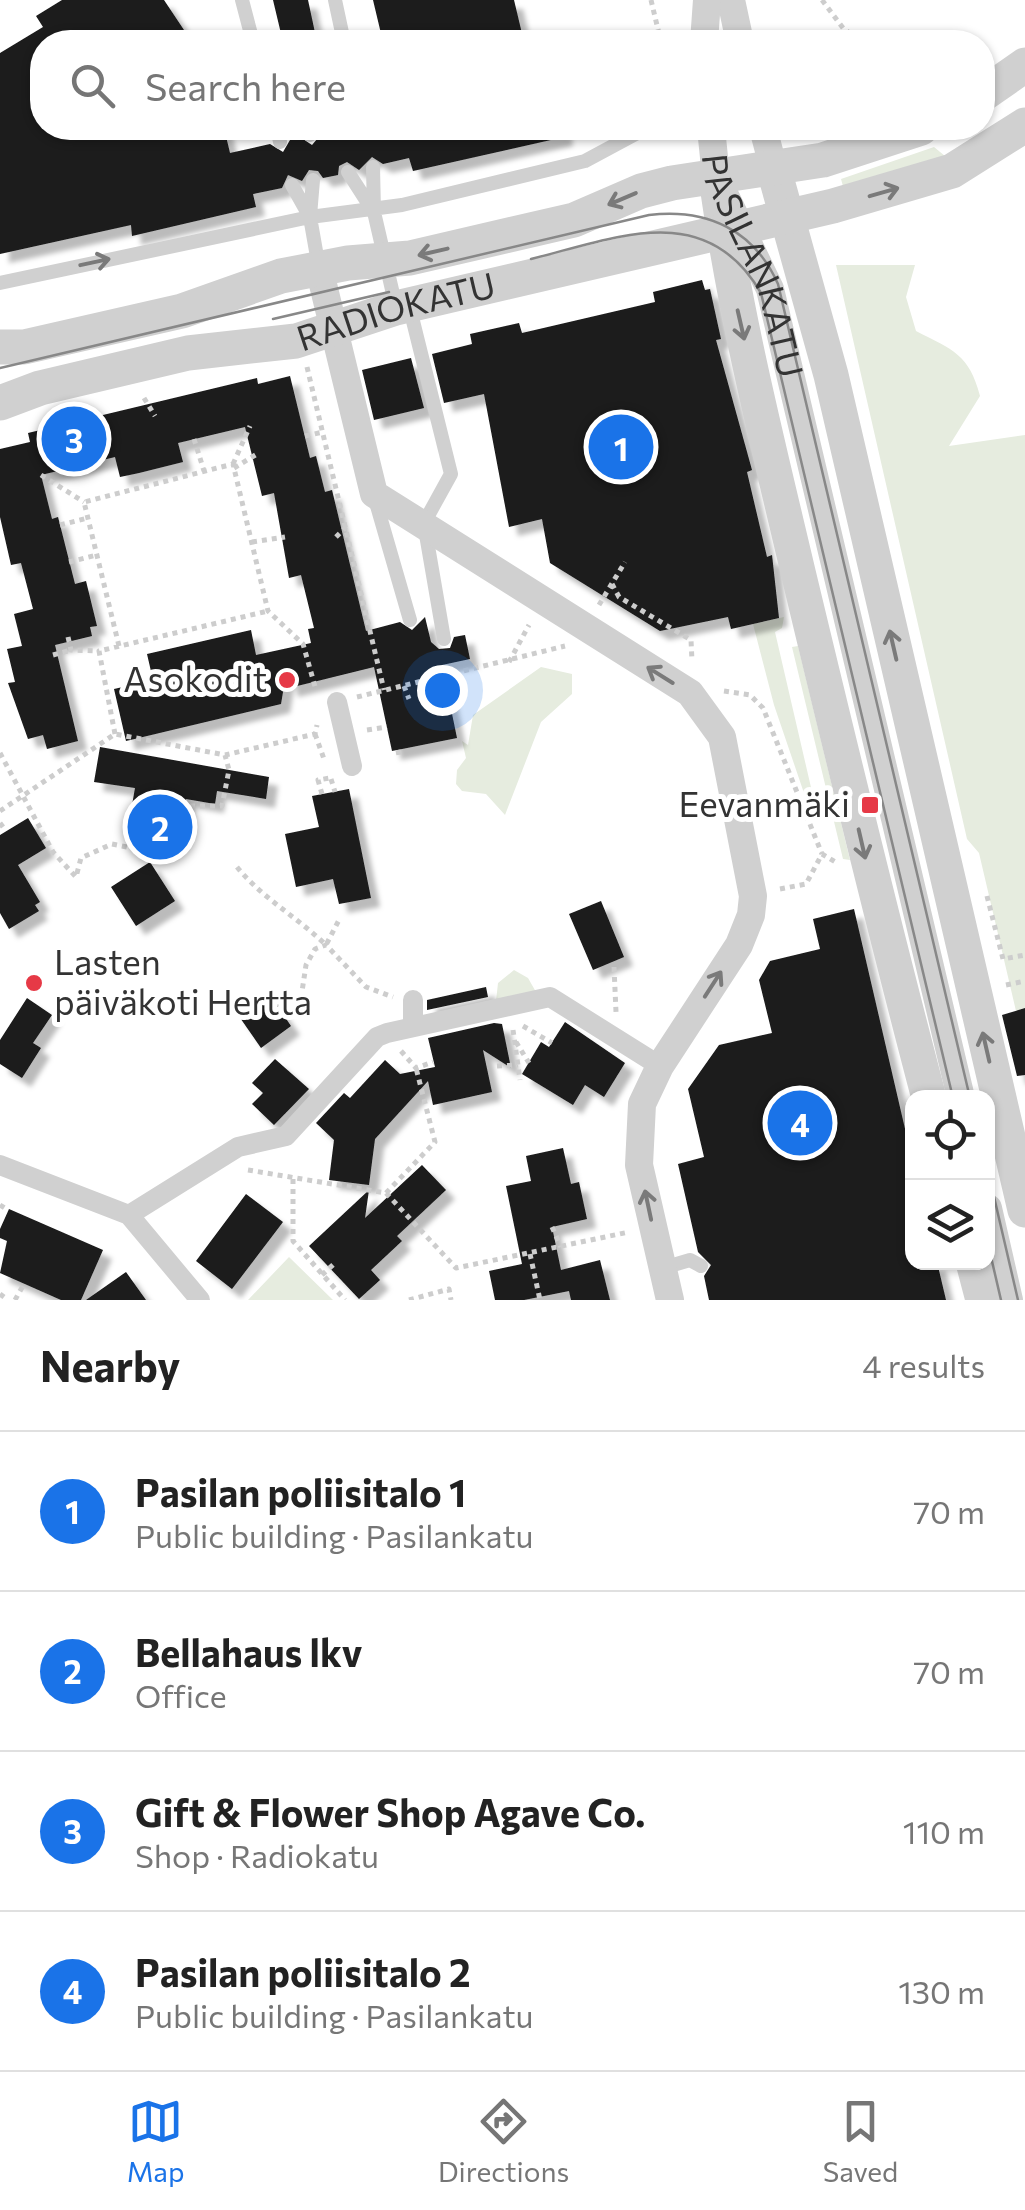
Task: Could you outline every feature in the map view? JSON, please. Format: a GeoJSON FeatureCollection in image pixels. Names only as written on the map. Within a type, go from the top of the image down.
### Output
{"type":"FeatureCollection","features":[{"type":"Feature","properties":{"kind":"street"},"geometry":{"type":"LineString","coordinates":[[705,30],[708,0]]}},
{"type":"Feature","properties":{"kind":"street"},"geometry":{"type":"LineString","coordinates":[[731,0],[737,30]]}},
{"type":"Feature","properties":{"kind":"street"},"geometry":{"type":"LineString","coordinates":[[995,86],[1025,65]]}},
{"type":"Feature","properties":{"kind":"street","name":"RADIOKATU"},"geometry":{"type":"LineString","coordinates":[[0,404],[40,388],[188,353],[262,348],[334,332],[403,306],[790,215],[952,171],[1025,125]]}},
{"type":"Feature","properties":{"kind":"street"},"geometry":{"type":"LineString","coordinates":[[712,140],[716,177]]}},
{"type":"Feature","properties":{"kind":"street"},"geometry":{"type":"LineString","coordinates":[[766,140],[774,170]]}},
{"type":"Feature","properties":{"kind":"street","name":"RADIOKATU"},"geometry":{"type":"LineString","coordinates":[[0,347],[24,347],[182,310],[238,288],[320,268],[383,260],[574,220],[641,191],[774,170],[886,140]]}},
{"type":"Feature","properties":{"kind":"street","name":"PASILANKATU"},"geometry":{"type":"LineString","coordinates":[[774,170],[790,215],[1025,1210]]}},
{"type":"Feature","properties":{"kind":"street","name":"PASILANKATU"},"geometry":{"type":"LineString","coordinates":[[716,177],[732,227],[770,289],[960,1090]]}},
{"type":"Feature","properties":{"kind":"street","name":"PASILANKATU"},"geometry":{"type":"LineString","coordinates":[[732,227],[731,282],[867,867],[927,1090]]}},
{"type":"Feature","properties":{"kind":"street"},"geometry":{"type":"LineString","coordinates":[[320,268],[374,494],[690,693],[722,737],[753,896],[751,916],[739,946],[649,1085],[638,1129],[639,1166],[670,1300]]}},
{"type":"Feature","properties":{"kind":"street"},"geometry":{"type":"LineString","coordinates":[[329,705],[352,766]]}},
{"type":"Feature","properties":{"kind":"street"},"geometry":{"type":"LineString","coordinates":[[129,1215],[238,1147],[286,1136],[377,1037],[550,996],[660,1066]]}},
{"type":"Feature","properties":{"kind":"street"},"geometry":{"type":"LineString","coordinates":[[413,1000],[413,1027]]}},
{"type":"Feature","properties":{"kind":"street"},"geometry":{"type":"LineString","coordinates":[[0,1165],[129,1215],[200,1300]]}},
{"type":"Feature","properties":{"kind":"street"},"geometry":{"type":"LineString","coordinates":[[995,1239],[1009,1300]]}},
{"type":"Feature","properties":{"kind":"street"},"geometry":{"type":"LineString","coordinates":[[975,1270],[983,1300]]}},
{"type":"Feature","properties":{"kind":"lane"},"geometry":{"type":"LineString","coordinates":[[242,0],[251,30]]}},
{"type":"Feature","properties":{"kind":"lane"},"geometry":{"type":"LineString","coordinates":[[334,0],[341,30]]}},
{"type":"Feature","properties":{"kind":"lane"},"geometry":{"type":"LineString","coordinates":[[0,283],[310,217],[374,212],[585,161],[625,140]]}},
{"type":"Feature","properties":{"kind":"lane"},"geometry":{"type":"LineString","coordinates":[[373,166],[374,212],[383,260],[403,306],[451,474],[424,524],[444,639]]}},
{"type":"Feature","properties":{"kind":"lane"},"geometry":{"type":"LineString","coordinates":[[348,172],[374,212]]}},
{"type":"Feature","properties":{"kind":"lane"},"geometry":{"type":"LineString","coordinates":[[313,180],[310,217],[320,268]]}},
{"type":"Feature","properties":{"kind":"lane"},"geometry":{"type":"LineString","coordinates":[[292,185],[310,217]]}},
{"type":"Feature","properties":{"kind":"lane"},"geometry":{"type":"LineString","coordinates":[[374,494],[410,620]]}},
{"type":"Feature","properties":{"kind":"lane"},"geometry":{"type":"LineString","coordinates":[[662,1268],[696,1258]]}},
{"type":"Feature","properties":{"kind":"path"},"geometry":{"type":"LineString","coordinates":[[651,0],[658,30]]}},
{"type":"Feature","properties":{"kind":"path"},"geometry":{"type":"LineString","coordinates":[[822,0],[845,30]]}},
{"type":"Feature","properties":{"kind":"path"},"geometry":{"type":"LineString","coordinates":[[306,361],[384,690]]}},
{"type":"Feature","properties":{"kind":"path"},"geometry":{"type":"LineString","coordinates":[[144,398],[155,416]]}},
{"type":"Feature","properties":{"kind":"path"},"geometry":{"type":"LineString","coordinates":[[250,426],[233,466],[268,611],[291,629],[310,658],[307,674],[329,705]]}},
{"type":"Feature","properties":{"kind":"path"},"geometry":{"type":"LineString","coordinates":[[304,436],[323,432]]}},
{"type":"Feature","properties":{"kind":"path"},"geometry":{"type":"LineString","coordinates":[[194,440],[204,471]]}},
{"type":"Feature","properties":{"kind":"path"},"geometry":{"type":"LineString","coordinates":[[84,502],[233,466],[257,454]]}},
{"type":"Feature","properties":{"kind":"path"},"geometry":{"type":"LineString","coordinates":[[41,475],[84,502],[119,646]]}},
{"type":"Feature","properties":{"kind":"path"},"geometry":{"type":"LineString","coordinates":[[60,525],[88,518]]}},
{"type":"Feature","properties":{"kind":"path"},"geometry":{"type":"LineString","coordinates":[[336,538],[346,527]]}},
{"type":"Feature","properties":{"kind":"path"},"geometry":{"type":"LineString","coordinates":[[252,542],[285,536]]}},
{"type":"Feature","properties":{"kind":"path"},"geometry":{"type":"LineString","coordinates":[[69,562],[97,555]]}},
{"type":"Feature","properties":{"kind":"path"},"geometry":{"type":"LineString","coordinates":[[605,596],[625,562]]}},
{"type":"Feature","properties":{"kind":"path"},"geometry":{"type":"LineString","coordinates":[[612,584],[619,597],[690,640],[692,661]]}},
{"type":"Feature","properties":{"kind":"path"},"geometry":{"type":"LineString","coordinates":[[509,662],[544,598]]}},
{"type":"Feature","properties":{"kind":"path"},"geometry":{"type":"LineString","coordinates":[[53,655],[71,650],[99,652],[268,611]]}},
{"type":"Feature","properties":{"kind":"path"},"geometry":{"type":"LineString","coordinates":[[0,811],[115,734],[225,755],[314,734],[329,705],[576,643],[587,625]]}},
{"type":"Feature","properties":{"kind":"path"},"geometry":{"type":"LineString","coordinates":[[68,637],[71,650]]}},
{"type":"Feature","properties":{"kind":"path"},"geometry":{"type":"LineString","coordinates":[[99,652],[115,734]]}},
{"type":"Feature","properties":{"kind":"path"},"geometry":{"type":"LineString","coordinates":[[404,686],[408,699]]}},
{"type":"Feature","properties":{"kind":"path"},"geometry":{"type":"LineString","coordinates":[[724,691],[750,695],[763,708],[822,854],[849,871]]}},
{"type":"Feature","properties":{"kind":"path"},"geometry":{"type":"LineString","coordinates":[[0,753],[53,852],[76,876],[81,858],[112,844],[158,852],[170,839],[182,839],[186,805],[222,806],[229,770],[225,755]]}},
{"type":"Feature","properties":{"kind":"path"},"geometry":{"type":"LineString","coordinates":[[322,794],[318,780],[330,778]]}},
{"type":"Feature","properties":{"kind":"path"},"geometry":{"type":"LineString","coordinates":[[0,823],[6,831]]}},
{"type":"Feature","properties":{"kind":"path"},"geometry":{"type":"LineString","coordinates":[[753,896],[806,884],[822,854]]}},
{"type":"Feature","properties":{"kind":"path"},"geometry":{"type":"LineString","coordinates":[[237,867],[255,889],[294,913],[366,987],[386,996],[413,1000]]}},
{"type":"Feature","properties":{"kind":"path"},"geometry":{"type":"LineString","coordinates":[[987,894],[1003,959],[1025,955]]}},
{"type":"Feature","properties":{"kind":"path"},"geometry":{"type":"LineString","coordinates":[[298,1018],[306,965],[314,949],[326,945],[339,920]]}},
{"type":"Feature","properties":{"kind":"path"},"geometry":{"type":"LineString","coordinates":[[614,966],[619,1007]]}},
{"type":"Feature","properties":{"kind":"path"},"geometry":{"type":"LineString","coordinates":[[512,1020],[552,1043]]}},
{"type":"Feature","properties":{"kind":"path"},"geometry":{"type":"LineString","coordinates":[[520,1080],[515,1043],[528,1063]]}},
{"type":"Feature","properties":{"kind":"path"},"geometry":{"type":"LineString","coordinates":[[386,1193],[435,1142],[416,1068],[408,1062]]}},
{"type":"Feature","properties":{"kind":"path"},"geometry":{"type":"LineString","coordinates":[[416,1068],[433,1062]]}},
{"type":"Feature","properties":{"kind":"path"},"geometry":{"type":"LineString","coordinates":[[497,1066],[518,1064]]}},
{"type":"Feature","properties":{"kind":"path"},"geometry":{"type":"LineString","coordinates":[[216,1162],[292,1180],[386,1193],[456,1268],[653,1228]]}},
{"type":"Feature","properties":{"kind":"path"},"geometry":{"type":"LineString","coordinates":[[292,1180],[292,1241],[345,1300]]}},
{"type":"Feature","properties":{"kind":"path"},"geometry":{"type":"LineString","coordinates":[[0,1205],[8,1210]]}},
{"type":"Feature","properties":{"kind":"path"},"geometry":{"type":"LineString","coordinates":[[552,1227],[560,1248]]}},
{"type":"Feature","properties":{"kind":"path"},"geometry":{"type":"LineString","coordinates":[[530,1252],[540,1300]]}},
{"type":"Feature","properties":{"kind":"path"},"geometry":{"type":"LineString","coordinates":[[322,1275],[336,1262]]}},
{"type":"Feature","properties":{"kind":"path"},"geometry":{"type":"LineString","coordinates":[[0,1294],[11,1300],[24,1284]]}},
{"type":"Feature","properties":{"kind":"path"},"geometry":{"type":"LineString","coordinates":[[409,1300],[449,1289],[451,1300]]}},
{"type":"Feature","properties":{"kind":"shaded area"},"geometry":{"type":"Polygon","coordinates":[[[934,147],[945,156],[844,190],[841,179],[934,147]]]}},
{"type":"Feature","properties":{"kind":"shaded area"},"geometry":{"type":"Polygon","coordinates":[[[836,265],[915,265],[906,297],[916,331],[965,362],[980,396],[949,446],[1025,435],[1025,1008],[1016,1011],[979,853],[967,839],[836,265]]]}},
{"type":"Feature","properties":{"kind":"shaded area"},"geometry":{"type":"Polygon","coordinates":[[[784,617],[782,628],[775,632],[813,796],[806,799],[774,705],[753,624],[784,617]]]}},
{"type":"Feature","properties":{"kind":"shaded area"},"geometry":{"type":"Polygon","coordinates":[[[798,646],[850,860],[843,859],[792,647],[798,646]]]}},
{"type":"Feature","properties":{"kind":"shaded area"},"geometry":{"type":"Polygon","coordinates":[[[541,667],[572,674],[572,694],[541,722],[505,815],[486,794],[462,791],[456,784],[457,770],[466,758],[462,741],[468,745],[473,715],[541,667]]]}},
{"type":"Feature","properties":{"kind":"shaded area"},"geometry":{"type":"Polygon","coordinates":[[[514,970],[528,978],[536,992],[496,1001],[498,983],[514,970]]]}},
{"type":"Feature","properties":{"kind":"shaded area"},"geometry":{"type":"Polygon","coordinates":[[[289,1257],[333,1300],[248,1300],[289,1257]]]}},
{"type":"Feature","properties":{"kind":"building"},"geometry":{"type":"Polygon","coordinates":[[[62,0],[164,0],[184,30],[38,30],[43,27],[36,16],[62,0]]]}},
{"type":"Feature","properties":{"kind":"building"},"geometry":{"type":"Polygon","coordinates":[[[273,0],[308,0],[314,30],[280,30],[273,0]]]}},
{"type":"Feature","properties":{"kind":"building"},"geometry":{"type":"Polygon","coordinates":[[[373,0],[514,0],[521,30],[380,30],[373,0]]]}},
{"type":"Feature","properties":{"kind":"building"},"geometry":{"type":"Polygon","coordinates":[[[30,35],[30,140],[227,140],[230,153],[270,144],[283,152],[290,140],[304,140],[312,145],[316,140],[551,140],[413,171],[409,158],[383,164],[372,157],[359,170],[347,162],[339,166],[338,175],[323,178],[318,171],[309,170],[302,181],[288,175],[282,188],[253,194],[256,207],[132,236],[131,225],[0,254],[0,53],[30,35]]]}},
{"type":"Feature","properties":{"kind":"building"},"geometry":{"type":"Polygon","coordinates":[[[702,280],[705,290],[710,289],[721,339],[716,340],[752,470],[747,472],[767,557],[772,555],[779,618],[731,629],[728,617],[660,631],[550,563],[542,519],[509,527],[484,394],[444,403],[432,354],[472,344],[470,334],[519,323],[522,333],[655,302],[653,292],[702,280]]]}},
{"type":"Feature","properties":{"kind":"building"},"geometry":{"type":"Polygon","coordinates":[[[411,358],[424,408],[374,420],[362,370],[411,358]]]}},
{"type":"Feature","properties":{"kind":"building"},"geometry":{"type":"Polygon","coordinates":[[[290,376],[310,458],[316,456],[325,492],[332,490],[366,631],[400,622],[412,630],[425,617],[431,642],[439,649],[450,648],[454,637],[465,635],[470,659],[442,665],[457,738],[392,751],[374,667],[289,688],[286,674],[281,704],[126,741],[114,689],[153,680],[147,654],[251,630],[256,655],[311,643],[308,629],[314,628],[301,575],[289,578],[274,493],[262,496],[245,427],[178,443],[183,462],[139,473],[120,477],[115,457],[41,475],[52,519],[58,517],[75,584],[86,581],[97,626],[90,627],[92,636],[55,645],[78,741],[47,749],[43,735],[28,739],[8,683],[15,682],[7,649],[22,646],[14,614],[33,609],[21,563],[11,565],[0,517],[0,449],[30,442],[28,433],[257,378],[258,384],[290,376]]]}},
{"type":"Feature","properties":{"kind":"building"},"geometry":{"type":"Polygon","coordinates":[[[100,747],[269,777],[266,799],[217,791],[215,804],[186,799],[179,837],[168,835],[166,846],[138,841],[139,830],[128,828],[135,788],[94,782],[100,747]]]}},
{"type":"Feature","properties":{"kind":"building"},"geometry":{"type":"Polygon","coordinates":[[[349,789],[371,898],[339,904],[333,879],[296,887],[285,834],[319,827],[312,796],[349,789]]]}},
{"type":"Feature","properties":{"kind":"building"},"geometry":{"type":"Polygon","coordinates":[[[28,818],[46,848],[18,865],[40,902],[35,905],[39,911],[9,929],[0,913],[0,835],[28,818]]]}},
{"type":"Feature","properties":{"kind":"building"},"geometry":{"type":"Polygon","coordinates":[[[150,862],[175,901],[136,926],[111,887],[150,862]]]}},
{"type":"Feature","properties":{"kind":"building"},"geometry":{"type":"Polygon","coordinates":[[[601,901],[624,957],[593,970],[569,914],[601,901]]]}},
{"type":"Feature","properties":{"kind":"building"},"geometry":{"type":"Polygon","coordinates":[[[854,909],[905,1129],[905,1270],[939,1270],[946,1300],[709,1300],[704,1276],[711,1265],[698,1252],[678,1164],[704,1157],[688,1089],[719,1045],[772,1033],[759,980],[770,961],[820,949],[813,919],[854,909]]]}},
{"type":"Feature","properties":{"kind":"building"},"geometry":{"type":"Polygon","coordinates":[[[486,987],[488,997],[427,1010],[427,1000],[486,987]]]}},
{"type":"Feature","properties":{"kind":"building"},"geometry":{"type":"Polygon","coordinates":[[[267,991],[291,1026],[261,1048],[236,1012],[267,991]]]}},
{"type":"Feature","properties":{"kind":"building"},"geometry":{"type":"Polygon","coordinates":[[[27,998],[52,1015],[33,1043],[41,1048],[22,1078],[0,1064],[0,1040],[27,998]]]}},
{"type":"Feature","properties":{"kind":"building"},"geometry":{"type":"Polygon","coordinates":[[[1025,1008],[1025,1075],[1017,1076],[1002,1015],[1025,1008]]]}},
{"type":"Feature","properties":{"kind":"building"},"geometry":{"type":"Polygon","coordinates":[[[565,1022],[625,1063],[604,1097],[585,1085],[573,1105],[522,1074],[541,1042],[549,1047],[565,1022]]]}},
{"type":"Feature","properties":{"kind":"building"},"geometry":{"type":"Polygon","coordinates":[[[502,1024],[511,1068],[483,1050],[492,1092],[433,1105],[428,1081],[375,1139],[369,1185],[329,1180],[334,1140],[316,1123],[344,1093],[350,1098],[385,1060],[400,1074],[435,1067],[428,1038],[502,1024]]]}},
{"type":"Feature","properties":{"kind":"building"},"geometry":{"type":"Polygon","coordinates":[[[275,1059],[309,1089],[274,1125],[252,1104],[263,1093],[252,1083],[275,1059]]]}},
{"type":"Feature","properties":{"kind":"building"},"geometry":{"type":"Polygon","coordinates":[[[563,1148],[571,1184],[579,1182],[587,1219],[552,1227],[561,1270],[600,1260],[610,1300],[571,1300],[569,1291],[524,1300],[495,1300],[489,1271],[522,1264],[506,1186],[531,1181],[526,1156],[563,1148]]]}},
{"type":"Feature","properties":{"kind":"building"},"geometry":{"type":"Polygon","coordinates":[[[422,1165],[446,1190],[397,1236],[402,1241],[371,1270],[380,1280],[359,1299],[309,1246],[369,1190],[365,1218],[422,1165]]]}},
{"type":"Feature","properties":{"kind":"building"},"geometry":{"type":"Polygon","coordinates":[[[246,1194],[283,1222],[232,1289],[196,1261],[246,1194]]]}},
{"type":"Feature","properties":{"kind":"building"},"geometry":{"type":"Polygon","coordinates":[[[9,1209],[103,1250],[81,1300],[61,1300],[0,1273],[7,1241],[0,1238],[0,1229],[9,1209]]]}},
{"type":"Feature","properties":{"kind":"building"},"geometry":{"type":"Polygon","coordinates":[[[126,1272],[146,1300],[86,1300],[126,1272]]]}},
{"type":"Feature","properties":{"kind":"tram line"},"geometry":{"type":"LineString","coordinates":[[0,368],[649,215],[690,215],[742,237],[756,249],[778,284],[968,1090]]}},
{"type":"Feature","properties":{"kind":"tram line"},"geometry":{"type":"LineString","coordinates":[[531,259],[627,235],[686,235],[714,245],[739,263],[761,293],[951,1090]]}},
{"type":"Feature","properties":{"kind":"tram line"},"geometry":{"type":"LineString","coordinates":[[273,319],[389,292]]}},
{"type":"Feature","properties":{"kind":"tram line"},"geometry":{"type":"LineString","coordinates":[[990,1180],[1018,1300]]}},
{"type":"Feature","properties":{"kind":"tram line"},"geometry":{"type":"LineString","coordinates":[[994,1270],[1001,1300]]}},
{"type":"Feature","properties":{"kind":"place","name":"Gift & Flower Shop Agave Co."},"geometry":{"type":"Point","coordinates":[74,439]}},
{"type":"Feature","properties":{"kind":"place","name":"Pasilan poliisitalo 1"},"geometry":{"type":"Point","coordinates":[621,447]}},
{"type":"Feature","properties":{"kind":"place","name":"Asokodit"},"geometry":{"type":"Point","coordinates":[287,680]}},
{"type":"Feature","properties":{"kind":"place","name":"Eevanmäki"},"geometry":{"type":"Point","coordinates":[870,805]}},
{"type":"Feature","properties":{"kind":"place","name":"Bellahaus lkv"},"geometry":{"type":"Point","coordinates":[160,827]}},
{"type":"Feature","properties":{"kind":"place","name":"Lasten päiväkoti Hertta"},"geometry":{"type":"Point","coordinates":[34,983]}},
{"type":"Feature","properties":{"kind":"place","name":"Pasilan poliisitalo 2"},"geometry":{"type":"Point","coordinates":[800,1123]}}]}
